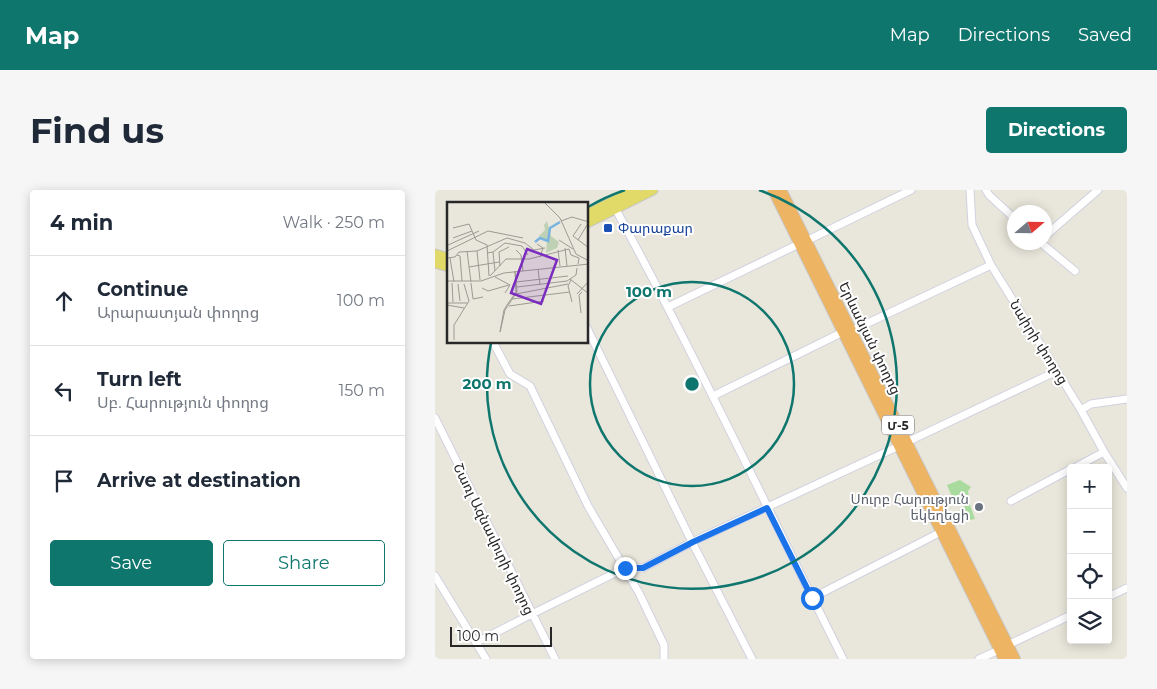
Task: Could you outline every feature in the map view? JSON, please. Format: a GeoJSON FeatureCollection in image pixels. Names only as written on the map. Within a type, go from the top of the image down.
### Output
{"type":"FeatureCollection","features":[{"type":"Feature","properties":{"kind":"highway","name":"Երևանյան փողոց"},"geometry":{"type":"LineString","coordinates":[[773,190],[803,242]]}},
{"type":"Feature","properties":{"kind":"highway","name":"Երևանյան փողոց"},"geometry":{"type":"LineString","coordinates":[[781,190],[803,242],[1004,651]]}},
{"type":"Feature","properties":{"kind":"highway","name":"Երևանյան փողոց"},"geometry":{"type":"LineString","coordinates":[[903,444],[941,532],[1004,651],[1015,659]]}},
{"type":"Feature","properties":{"kind":"main road"},"geometry":{"type":"LineString","coordinates":[[589,222],[636,190]]}},
{"type":"Feature","properties":{"kind":"main road"},"geometry":{"type":"LineString","coordinates":[[589,213],[653,190]]}},
{"type":"Feature","properties":{"kind":"street"},"geometry":{"type":"LineString","coordinates":[[668,307],[911,190]]}},
{"type":"Feature","properties":{"kind":"street","name":"Նաիրի փողոց"},"geometry":{"type":"LineString","coordinates":[[969,190],[973,225],[991,265],[1081,410],[1103,452],[1127,488]]}},
{"type":"Feature","properties":{"kind":"street"},"geometry":{"type":"LineString","coordinates":[[986,190],[1007,212]]}},
{"type":"Feature","properties":{"kind":"street"},"geometry":{"type":"LineString","coordinates":[[1052,230],[1098,190]]}},
{"type":"Feature","properties":{"kind":"street"},"geometry":{"type":"LineString","coordinates":[[614,205],[713,396],[843,659]]}},
{"type":"Feature","properties":{"kind":"street"},"geometry":{"type":"LineString","coordinates":[[1050,250],[1075,271]]}},
{"type":"Feature","properties":{"kind":"street"},"geometry":{"type":"LineString","coordinates":[[713,396],[991,265]]}},
{"type":"Feature","properties":{"kind":"street"},"geometry":{"type":"LineString","coordinates":[[589,332],[752,659]]}},
{"type":"Feature","properties":{"kind":"street"},"geometry":{"type":"LineString","coordinates":[[494,344],[510,374],[530,386],[587,506],[639,593],[664,645],[664,659]]}},
{"type":"Feature","properties":{"kind":"street"},"geometry":{"type":"LineString","coordinates":[[477,642],[625,568],[643,568],[693,542],[1057,372]]}},
{"type":"Feature","properties":{"kind":"street"},"geometry":{"type":"LineString","coordinates":[[1081,410],[1091,404],[1127,398]]}},
{"type":"Feature","properties":{"kind":"street","name":"Շառլ Ազնավուրի փողոց"},"geometry":{"type":"LineString","coordinates":[[435,418],[555,659]]}},
{"type":"Feature","properties":{"kind":"street"},"geometry":{"type":"LineString","coordinates":[[1081,464],[1103,452]]}},
{"type":"Feature","properties":{"kind":"street"},"geometry":{"type":"LineString","coordinates":[[1011,501],[1067,472]]}},
{"type":"Feature","properties":{"kind":"street"},"geometry":{"type":"LineString","coordinates":[[812,598],[941,532]]}},
{"type":"Feature","properties":{"kind":"street"},"geometry":{"type":"LineString","coordinates":[[435,576],[487,659]]}},
{"type":"Feature","properties":{"kind":"street"},"geometry":{"type":"LineString","coordinates":[[1112,595],[1127,588]]}},
{"type":"Feature","properties":{"kind":"street"},"geometry":{"type":"LineString","coordinates":[[979,659],[1004,651],[1067,617]]}},
{"type":"Feature","properties":{"kind":"green space"},"geometry":{"type":"Polygon","coordinates":[[[960,480],[971,487],[968,491],[969,497],[956,506],[947,485],[960,480]]]}},
{"type":"Feature","properties":{"kind":"green space"},"geometry":{"type":"Polygon","coordinates":[[[969,502],[975,519],[962,521],[958,512],[969,502]]]}},
{"type":"Feature","properties":{"kind":"place","name":"Փարաքար"},"geometry":{"type":"Point","coordinates":[608,228]}},
{"type":"Feature","properties":{"kind":"place","name":"Սուրբ Հարություն եկեղեցի"},"geometry":{"type":"Point","coordinates":[979,507]}},
{"type":"Feature","properties":{"kind":"route"},"geometry":{"type":"LineString","coordinates":[[625,568],[643,568],[693,542],[767,508],[812,598]]}}]}
